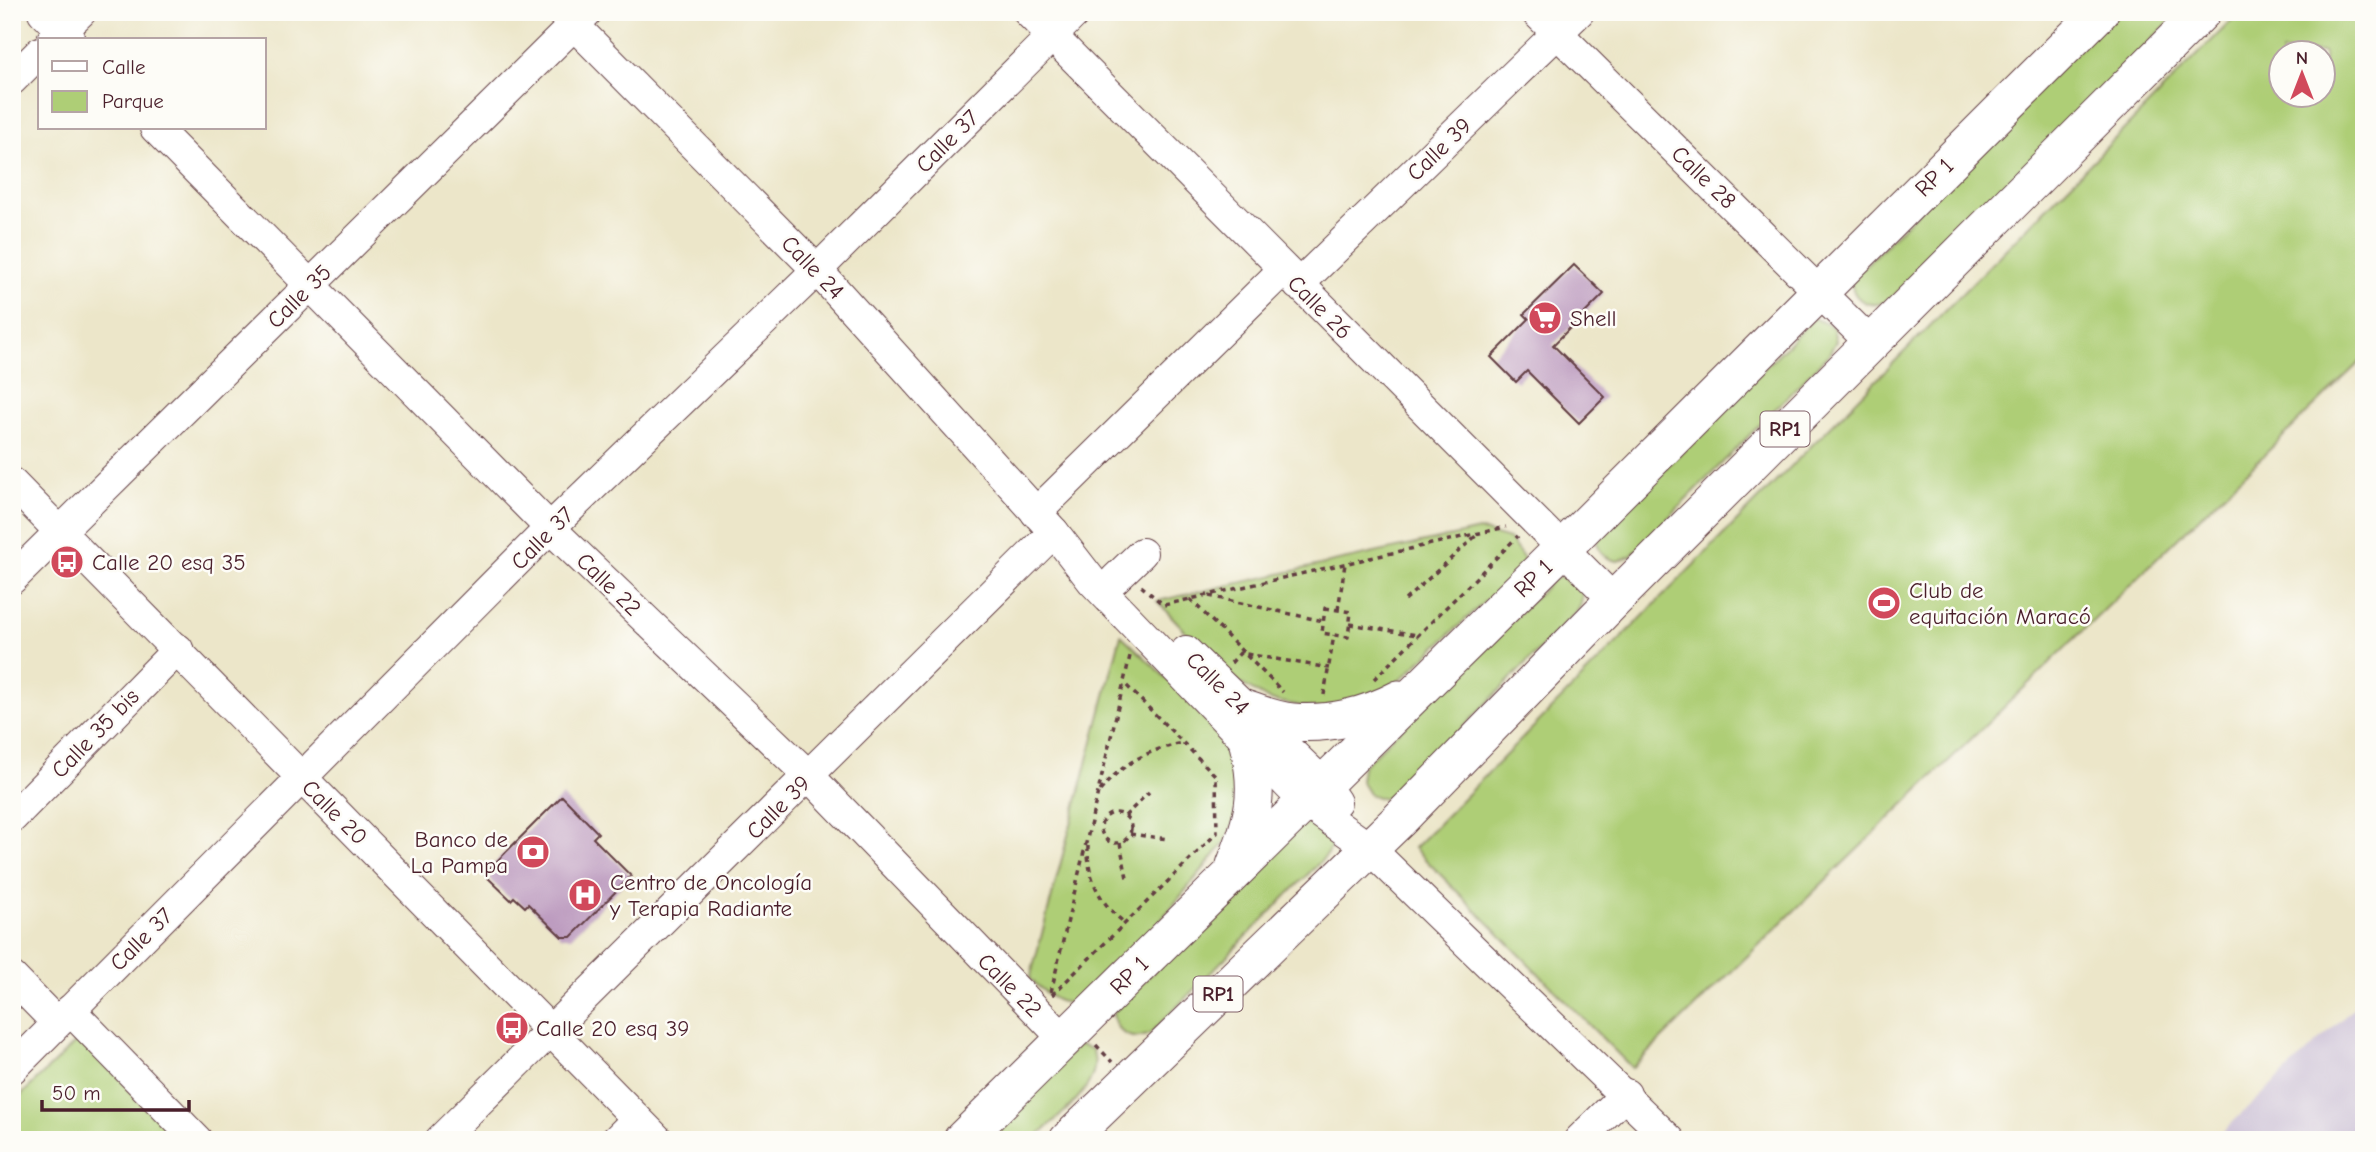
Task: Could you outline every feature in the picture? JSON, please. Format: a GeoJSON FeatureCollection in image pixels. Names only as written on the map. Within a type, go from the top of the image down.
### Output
{"type":"FeatureCollection","features":[{"type":"Feature","properties":{"kind":"main road","name":"RP 1"},"geometry":{"type":"LineString","coordinates":[[962,1140],[1563,548],[2100,12]]}},
{"type":"Feature","properties":{"kind":"main road","name":"RP1"},"geometry":{"type":"LineString","coordinates":[[1068,1140],[1368,847],[1398,821],[1614,600],[2202,12]]}},
{"type":"Feature","properties":{"kind":"main road"},"geometry":{"type":"LineString","coordinates":[[1233,873],[1249,828],[1256,793],[1256,772],[1247,727],[1349,718],[1375,710],[1421,686]]}},
{"type":"Feature","properties":{"kind":"street","name":"Calle 26"},"geometry":{"type":"LineString","coordinates":[[1028,12],[1614,600]]}},
{"type":"Feature","properties":{"kind":"street","name":"Calle 37"},"geometry":{"type":"LineString","coordinates":[[12,1069],[550,528],[817,271],[1076,12]]}},
{"type":"Feature","properties":{"kind":"street","name":"Calle 28"},"geometry":{"type":"LineString","coordinates":[[1536,12],[1871,343]]}},
{"type":"Feature","properties":{"kind":"street","name":"Calle 39"},"geometry":{"type":"LineString","coordinates":[[440,1140],[809,776],[1045,523],[1291,278],[1579,12]]}},
{"type":"Feature","properties":{"kind":"street","name":"Calle 24"},"geometry":{"type":"LineString","coordinates":[[574,16],[817,271],[1045,523],[1092,581],[1247,727],[1626,1094],[1670,1140]]}},
{"type":"Feature","properties":{"kind":"street","name":"Calle 35"},"geometry":{"type":"LineString","coordinates":[[12,579],[309,287],[574,16]]}},
{"type":"Feature","properties":{"kind":"street"},"geometry":{"type":"LineString","coordinates":[[12,80],[38,54]]}},
{"type":"Feature","properties":{"kind":"street","name":"Calle 22"},"geometry":{"type":"LineString","coordinates":[[157,130],[309,287],[550,528],[1071,1032]]}},
{"type":"Feature","properties":{"kind":"street","name":"Calle 20"},"geometry":{"type":"LineString","coordinates":[[12,483],[178,649],[657,1140]]}},
{"type":"Feature","properties":{"kind":"street","name":"Calle 24"},"geometry":{"type":"LineString","coordinates":[[1045,523],[1101,565],[1127,568],[1247,727]]}},
{"type":"Feature","properties":{"kind":"street","name":"Calle 35 bis"},"geometry":{"type":"LineString","coordinates":[[12,818],[178,649]]}},
{"type":"Feature","properties":{"kind":"street"},"geometry":{"type":"LineString","coordinates":[[12,977],[63,1017],[197,1140]]}},
{"type":"Feature","properties":{"kind":"street"},"geometry":{"type":"LineString","coordinates":[[1579,1140],[1626,1094]]}},
{"type":"Feature","properties":{"kind":"street"},"geometry":{"type":"LineString","coordinates":[[616,1140],[637,1119]]}},
{"type":"Feature","properties":{"kind":"path"},"geometry":{"type":"LineString","coordinates":[[1127,568],[1164,605],[1534,520]]}},
{"type":"Feature","properties":{"kind":"path"},"geometry":{"type":"LineString","coordinates":[[1371,682],[1534,520]]}},
{"type":"Feature","properties":{"kind":"path"},"geometry":{"type":"LineString","coordinates":[[1405,600],[1479,533]]}},
{"type":"Feature","properties":{"kind":"path"},"geometry":{"type":"LineString","coordinates":[[1338,610],[1345,564]]}},
{"type":"Feature","properties":{"kind":"path"},"geometry":{"type":"LineString","coordinates":[[1207,596],[1323,621]]}},
{"type":"Feature","properties":{"kind":"path"},"geometry":{"type":"LineString","coordinates":[[1190,599],[1241,653],[1287,696]]}},
{"type":"Feature","properties":{"kind":"path"},"geometry":{"type":"LineString","coordinates":[[1325,608],[1351,612],[1348,637],[1322,633],[1323,621],[1325,608]]}},
{"type":"Feature","properties":{"kind":"path"},"geometry":{"type":"LineString","coordinates":[[1350,625],[1418,635]]}},
{"type":"Feature","properties":{"kind":"path"},"geometry":{"type":"LineString","coordinates":[[1323,702],[1334,635]]}},
{"type":"Feature","properties":{"kind":"path"},"geometry":{"type":"LineString","coordinates":[[1123,650],[1131,658],[1049,997],[1217,833],[1216,776],[1125,684]]}},
{"type":"Feature","properties":{"kind":"path"},"geometry":{"type":"LineString","coordinates":[[1241,653],[1329,668]]}},
{"type":"Feature","properties":{"kind":"path"},"geometry":{"type":"LineString","coordinates":[[1099,792],[1131,761],[1159,747],[1183,743]]}},
{"type":"Feature","properties":{"kind":"path"},"geometry":{"type":"LineString","coordinates":[[1125,816],[1149,792]]}},
{"type":"Feature","properties":{"kind":"path"},"geometry":{"type":"LineString","coordinates":[[1111,814],[1125,816],[1131,824],[1130,834],[1120,843],[1106,839],[1101,825],[1111,814]]}},
{"type":"Feature","properties":{"kind":"path"},"geometry":{"type":"LineString","coordinates":[[1089,834],[1089,870],[1095,887],[1107,906],[1125,923]]}},
{"type":"Feature","properties":{"kind":"path"},"geometry":{"type":"LineString","coordinates":[[1130,834],[1168,839]]}},
{"type":"Feature","properties":{"kind":"path"},"geometry":{"type":"LineString","coordinates":[[1120,843],[1127,878]]}},
{"type":"Feature","properties":{"kind":"path"},"geometry":{"type":"LineString","coordinates":[[1071,1032],[1129,1081]]}},
{"type":"Feature","properties":{"kind":"shaded area"},"geometry":{"type":"Polygon","coordinates":[[[2364,998],[2364,1140],[2214,1140],[2364,998]]]}},
{"type":"Feature","properties":{"kind":"green space"},"geometry":{"type":"Polygon","coordinates":[[[2114,12],[2180,12],[1892,298],[1878,304],[1860,299],[1851,280],[2114,12]]]}},
{"type":"Feature","properties":{"kind":"green space","name":"Club de equitación Maracó"},"geometry":{"type":"Polygon","coordinates":[[[2240,12],[2364,12],[2364,358],[1632,1068],[1414,848],[2240,12]]]}},
{"type":"Feature","properties":{"kind":"green space"},"geometry":{"type":"Polygon","coordinates":[[[1814,318],[1833,327],[1836,341],[1829,354],[1631,556],[1618,561],[1602,554],[1597,537],[1814,318]]]}},
{"type":"Feature","properties":{"kind":"green space"},"geometry":{"type":"Polygon","coordinates":[[[1479,530],[1509,539],[1524,559],[1521,568],[1383,696],[1324,710],[1269,700],[1240,683],[1210,657],[1157,601],[1479,530]]]}},
{"type":"Feature","properties":{"kind":"green space"},"geometry":{"type":"Polygon","coordinates":[[[1563,576],[1574,580],[1581,588],[1582,598],[1578,610],[1398,794],[1383,799],[1369,794],[1361,781],[1363,766],[1555,578],[1563,576]]]}},
{"type":"Feature","properties":{"kind":"green space"},"geometry":{"type":"Polygon","coordinates":[[[1121,635],[1190,702],[1224,744],[1235,762],[1240,778],[1238,803],[1223,845],[1156,926],[1082,997],[1061,1002],[1048,995],[1030,979],[1121,635]]]}},
{"type":"Feature","properties":{"kind":"green space"},"geometry":{"type":"Polygon","coordinates":[[[1313,821],[1333,840],[1328,854],[1151,1033],[1131,1037],[1121,1031],[1114,1020],[1113,1012],[1299,827],[1313,821]]]}},
{"type":"Feature","properties":{"kind":"green space"},"geometry":{"type":"Polygon","coordinates":[[[82,1036],[184,1140],[12,1140],[12,1104],[82,1036]]]}},
{"type":"Feature","properties":{"kind":"green space"},"geometry":{"type":"Polygon","coordinates":[[[1079,1045],[1092,1049],[1095,1062],[1086,1088],[1065,1111],[1033,1140],[979,1140],[1079,1045]]]}},
{"type":"Feature","properties":{"kind":"building"},"geometry":{"type":"Polygon","coordinates":[[[1574,265],[1604,294],[1553,345],[1605,397],[1579,423],[1527,371],[1516,382],[1491,357],[1529,319],[1524,314],[1574,265]]]}},
{"type":"Feature","properties":{"kind":"building"},"geometry":{"type":"Polygon","coordinates":[[[562,796],[598,833],[593,838],[631,876],[571,937],[562,937],[528,904],[525,907],[514,897],[511,900],[484,874],[562,796]]]}},
{"type":"Feature","properties":{"kind":"place","name":"Shell"},"geometry":{"type":"Point","coordinates":[1545,318]}},
{"type":"Feature","properties":{"kind":"place","name":"Calle 20 esq 35"},"geometry":{"type":"Point","coordinates":[67,562]}},
{"type":"Feature","properties":{"kind":"place","name":"Club de equitación Maracó"},"geometry":{"type":"Point","coordinates":[1884,603]}},
{"type":"Feature","properties":{"kind":"place","name":"Banco de La Pampa"},"geometry":{"type":"Point","coordinates":[533,852]}},
{"type":"Feature","properties":{"kind":"place","name":"Centro de Oncología y Terapia Radiante"},"geometry":{"type":"Point","coordinates":[585,895]}},
{"type":"Feature","properties":{"kind":"place","name":"Calle 20 esq 39"},"geometry":{"type":"Point","coordinates":[512,1028]}}]}
